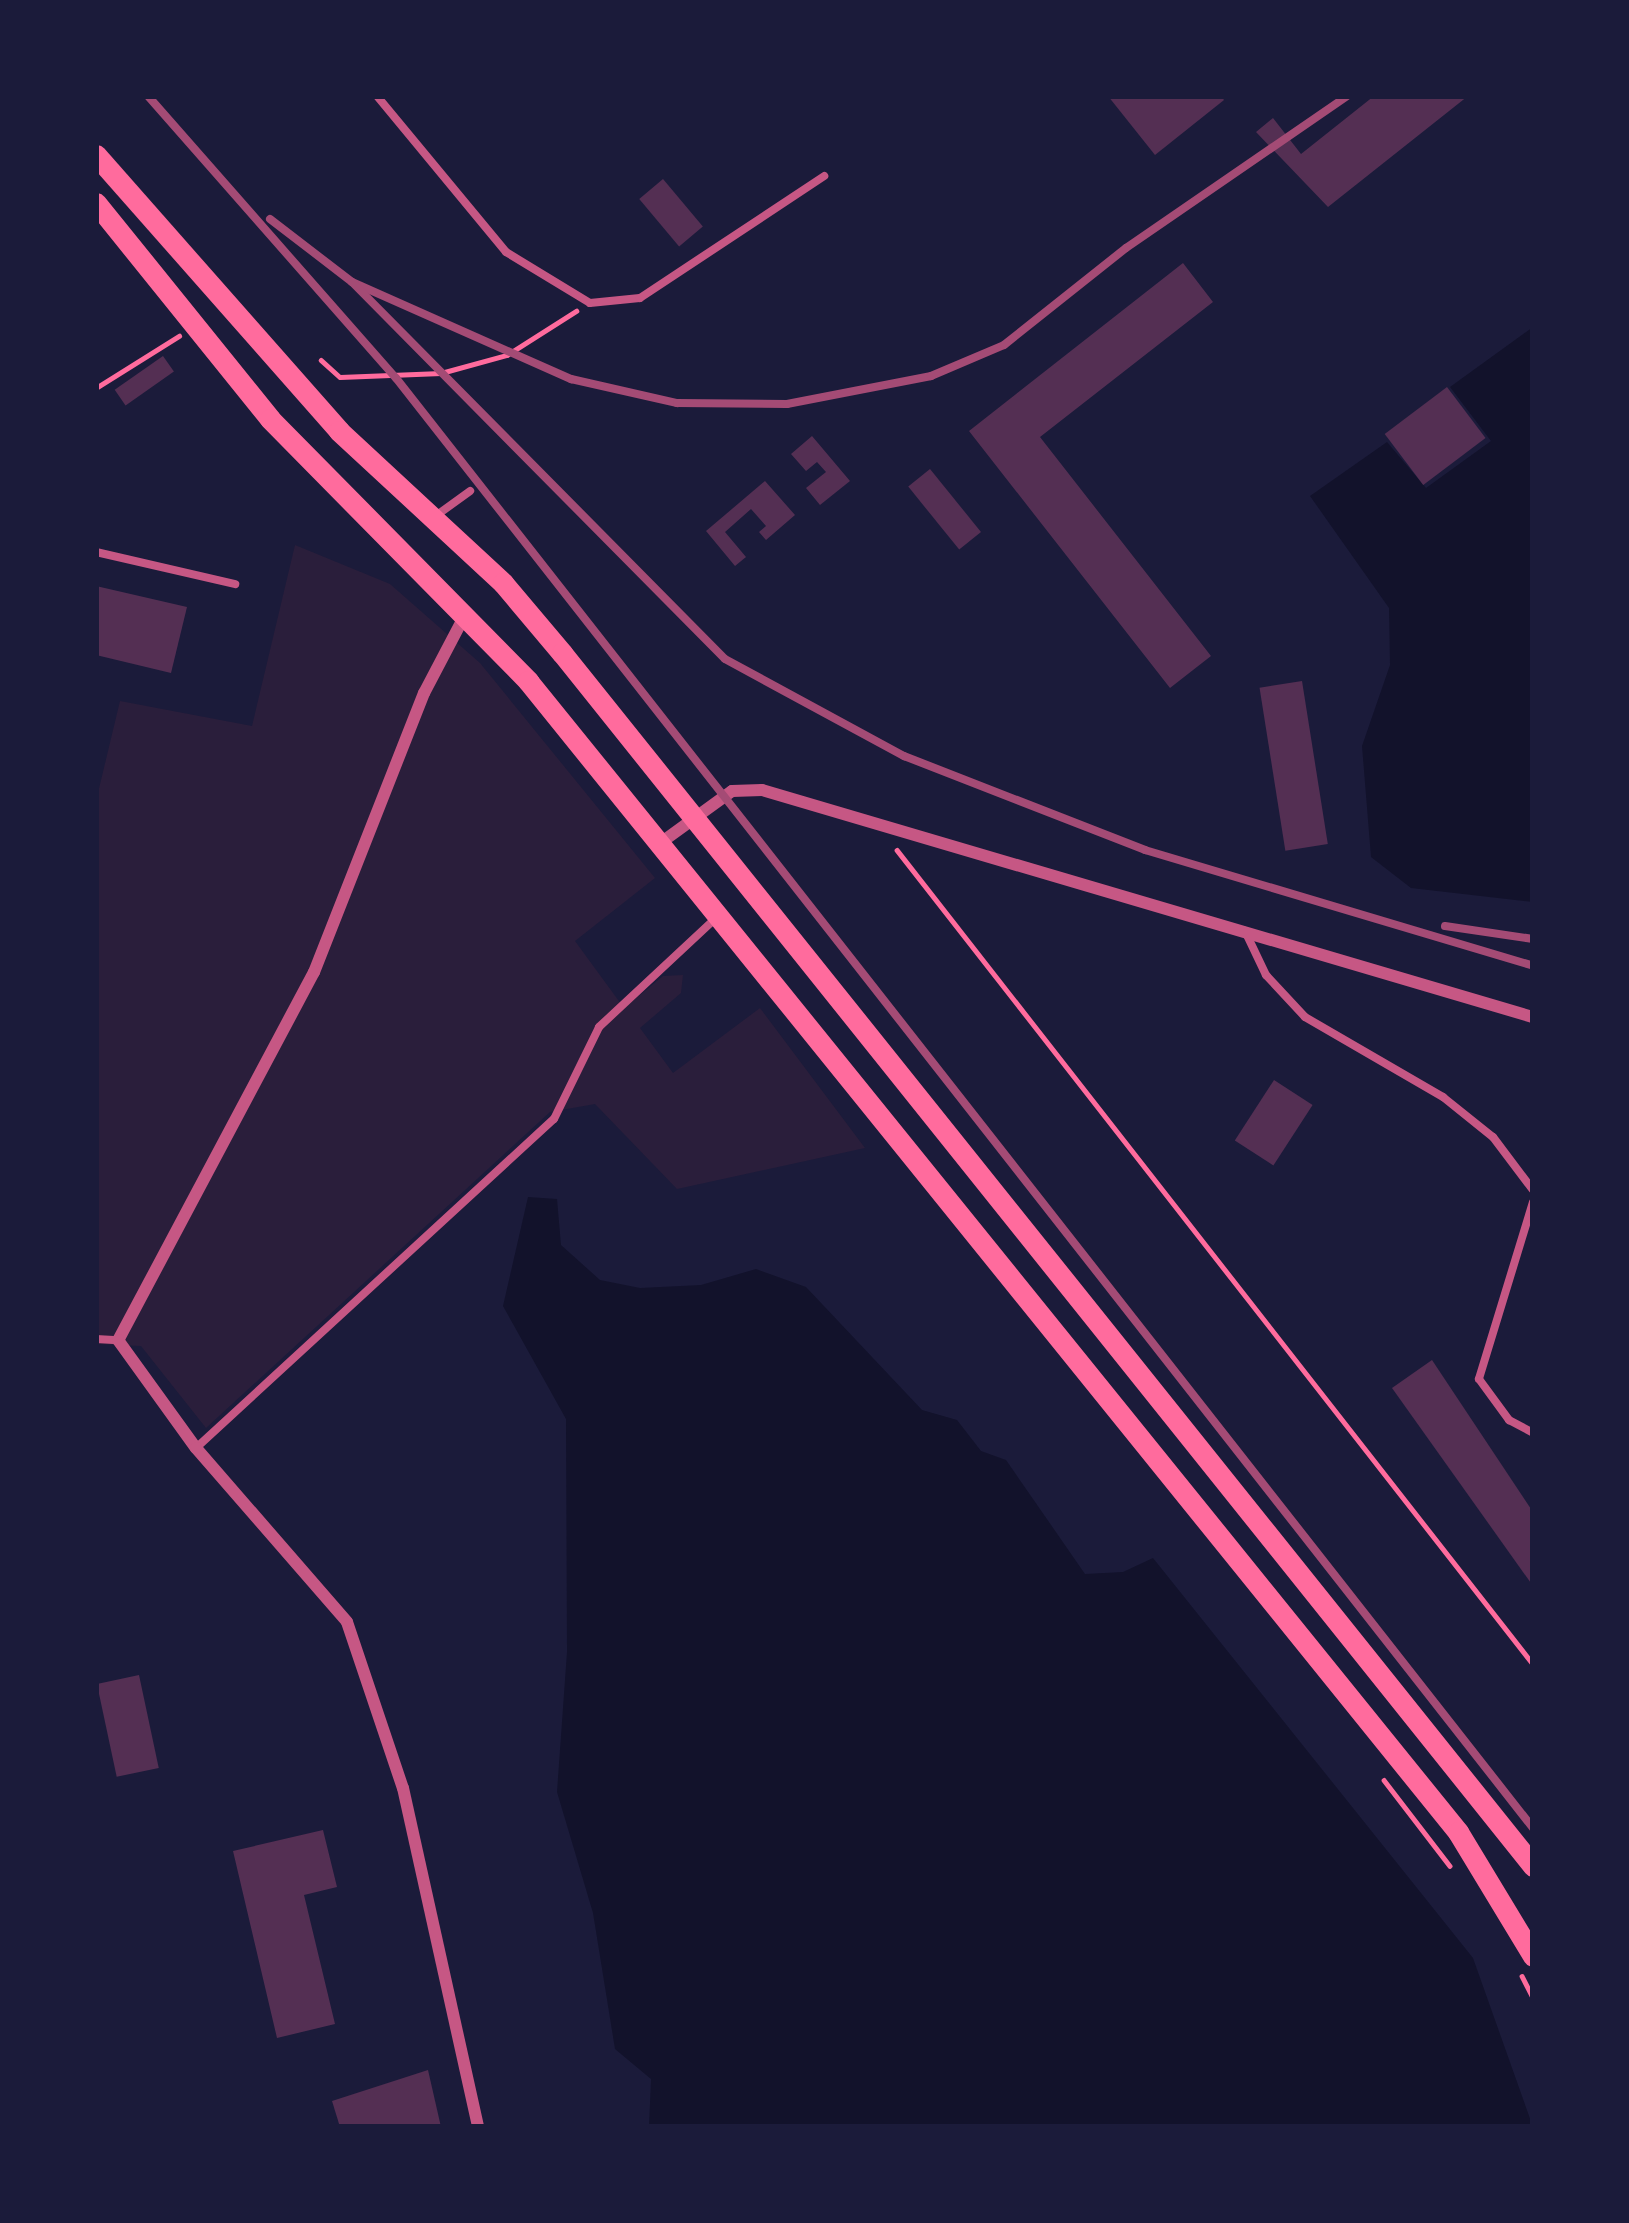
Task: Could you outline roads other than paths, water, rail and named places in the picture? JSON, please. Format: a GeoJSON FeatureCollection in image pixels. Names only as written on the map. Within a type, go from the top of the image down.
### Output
{"type":"FeatureCollection","features":[{"type":"Feature","properties":{"kind":"main road"},"geometry":{"type":"LineString","coordinates":[[97,158],[339,431],[502,583],[1533,1866]]}},
{"type":"Feature","properties":{"kind":"main road"},"geometry":{"type":"LineString","coordinates":[[96,203],[270,419],[467,611],[659,844],[1458,1832],[1533,1956]]}},
{"type":"Feature","properties":{"kind":"street"},"geometry":{"type":"LineString","coordinates":[[467,611],[424,693],[314,972],[118,1340],[196,1448],[347,1622],[403,1788],[478,2127]]}},
{"type":"Feature","properties":{"kind":"street"},"geometry":{"type":"LineString","coordinates":[[659,844],[732,791],[761,790],[1533,1017]]}},
{"type":"Feature","properties":{"kind":"lane"},"geometry":{"type":"LineString","coordinates":[[377,96],[506,253],[590,303],[640,298],[824,176]]}},
{"type":"Feature","properties":{"kind":"lane"},"geometry":{"type":"LineString","coordinates":[[433,518],[470,491]]}},
{"type":"Feature","properties":{"kind":"lane"},"geometry":{"type":"LineString","coordinates":[[96,552],[235,584]]}},
{"type":"Feature","properties":{"kind":"lane"},"geometry":{"type":"LineString","coordinates":[[196,1448],[554,1119],[599,1027],[717,917]]}},
{"type":"Feature","properties":{"kind":"lane"},"geometry":{"type":"LineString","coordinates":[[1245,929],[1266,975],[1305,1017],[1443,1097],[1493,1137],[1533,1190]]}},
{"type":"Feature","properties":{"kind":"lane"},"geometry":{"type":"LineString","coordinates":[[1533,1202],[1478,1379],[1509,1420],[1533,1433]]}},
{"type":"Feature","properties":{"kind":"lane"},"geometry":{"type":"LineString","coordinates":[[96,1339],[118,1340]]}},
{"type":"Feature","properties":{"kind":"railway"},"geometry":{"type":"LineString","coordinates":[[148,96],[396,378],[1533,1828]]}},
{"type":"Feature","properties":{"kind":"railway"},"geometry":{"type":"LineString","coordinates":[[270,219],[352,282],[571,379],[677,403],[787,404],[931,376],[1004,345],[1126,248],[1347,96]]}},
{"type":"Feature","properties":{"kind":"railway"},"geometry":{"type":"LineString","coordinates":[[352,282],[725,659],[904,756],[1145,850],[1533,966]]}},
{"type":"Feature","properties":{"kind":"railway"},"geometry":{"type":"LineString","coordinates":[[1445,926],[1533,939]]}}]}
